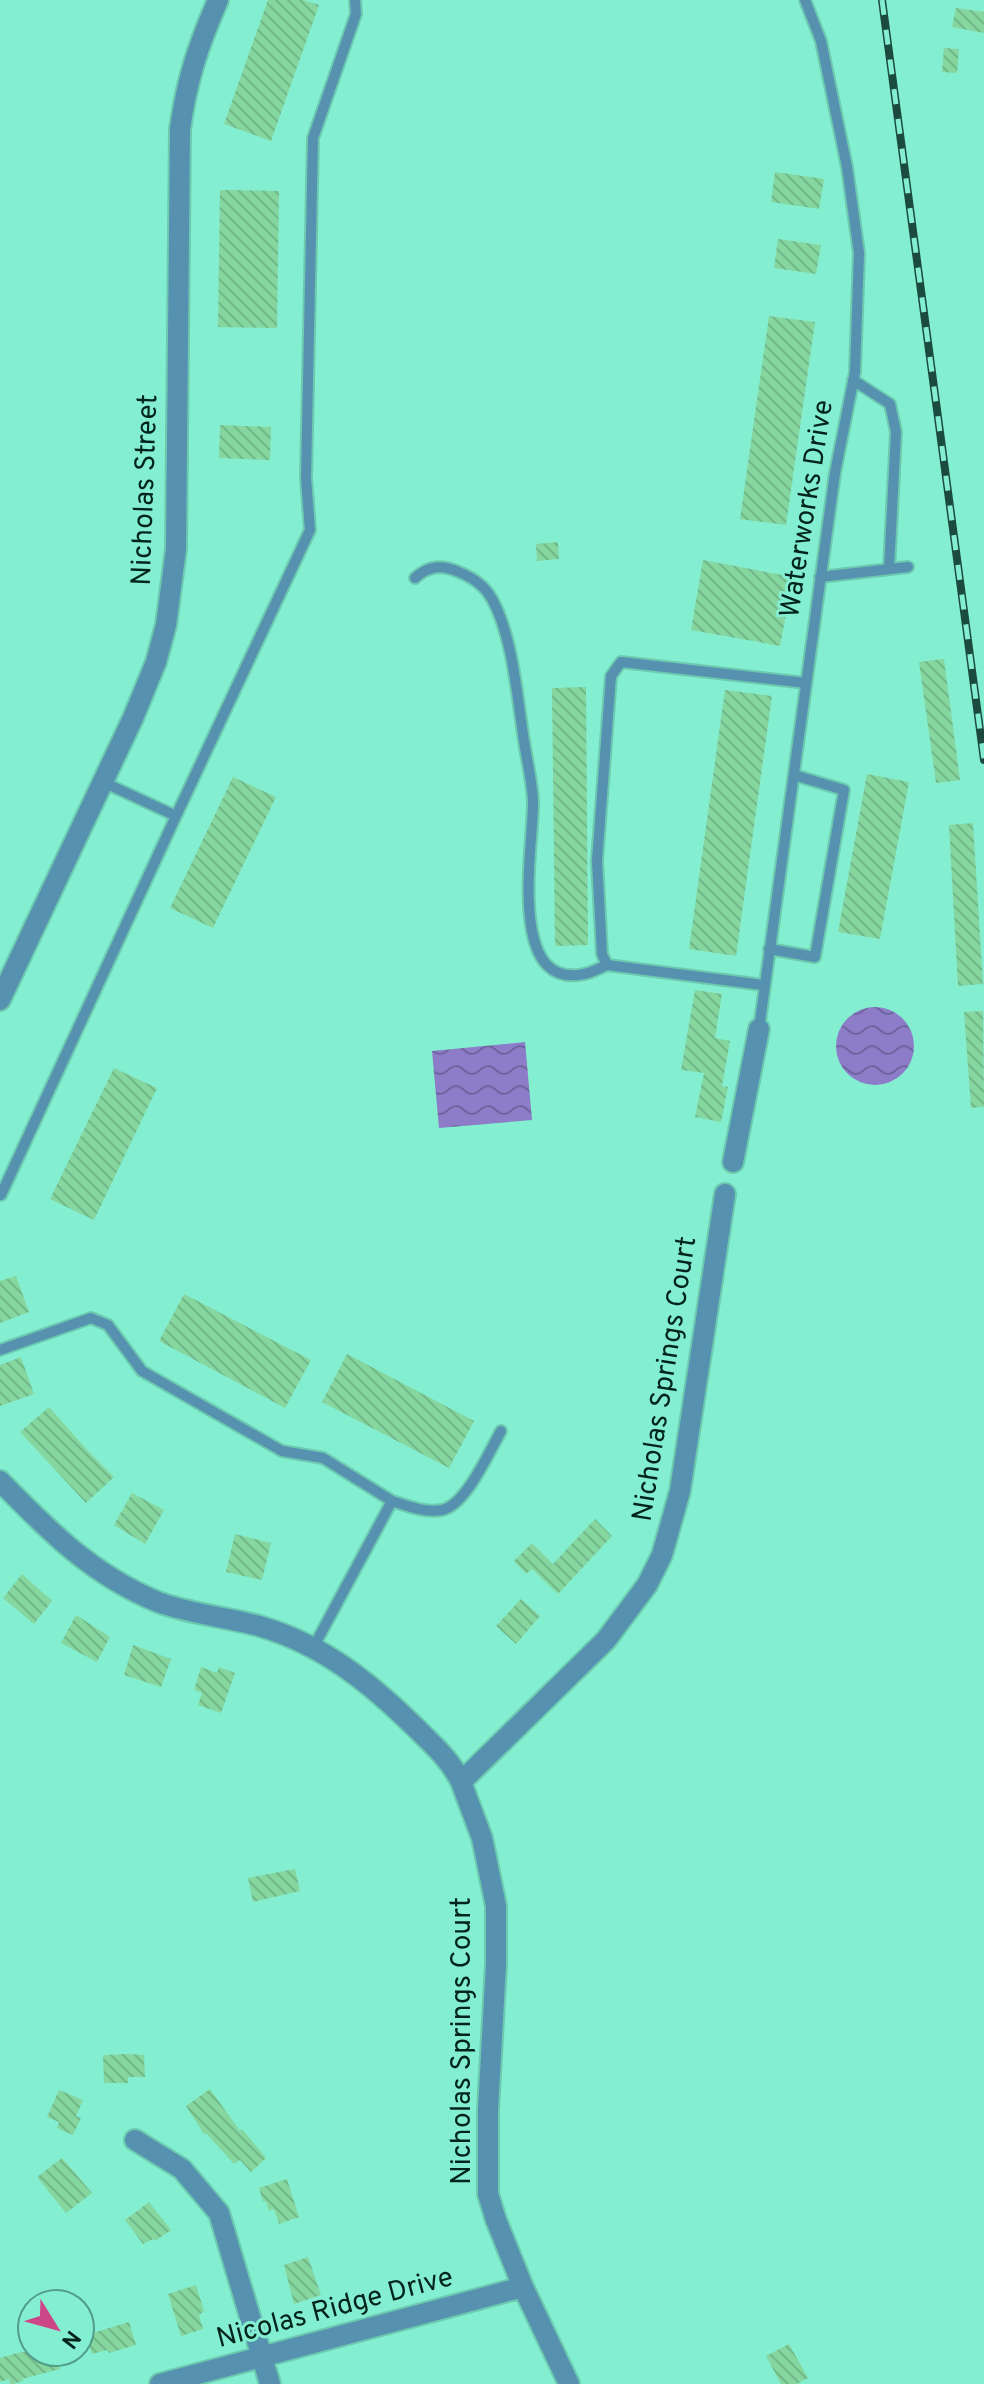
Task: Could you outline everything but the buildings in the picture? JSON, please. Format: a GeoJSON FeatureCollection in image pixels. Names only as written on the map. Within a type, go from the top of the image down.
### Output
{"type":"FeatureCollection","features":[{"type":"Feature","properties":{"kind":"street","name":"Nicholas Street"},"geometry":{"type":"LineString","coordinates":[[0,1000],[156,662],[173,587],[176,549],[180,129],[190,72],[218,0]]}},
{"type":"Feature","properties":{"kind":"street"},"geometry":{"type":"LineString","coordinates":[[733,1162],[759,1029]]}},
{"type":"Feature","properties":{"kind":"street","name":"Nicholas Springs Court"},"geometry":{"type":"LineString","coordinates":[[569,2384],[523,2287],[488,2194],[496,1906],[482,1838],[461,1782],[606,1640],[647,1585],[662,1555],[680,1491],[725,1194]]}},
{"type":"Feature","properties":{"kind":"street"},"geometry":{"type":"LineString","coordinates":[[0,1481],[48,1530],[96,1571],[160,1603],[262,1627],[313,1648],[357,1673],[451,1762],[461,1782]]}},
{"type":"Feature","properties":{"kind":"street"},"geometry":{"type":"LineString","coordinates":[[135,2140],[182,2169],[219,2213],[270,2384]]}},
{"type":"Feature","properties":{"kind":"street","name":"Nicolas Ridge Drive"},"geometry":{"type":"LineString","coordinates":[[160,2384],[523,2287]]}},
{"type":"Feature","properties":{"kind":"lane"},"geometry":{"type":"LineString","coordinates":[[1,1195],[310,530],[306,478],[313,138],[356,14],[355,0]]}},
{"type":"Feature","properties":{"kind":"lane","name":"Waterworks Drive"},"geometry":{"type":"LineString","coordinates":[[759,1029],[835,473],[853,380],[859,268],[847,167],[821,41],[805,0]]}},
{"type":"Feature","properties":{"kind":"lane"},"geometry":{"type":"LineString","coordinates":[[853,380],[890,404],[896,432],[889,569]]}},
{"type":"Feature","properties":{"kind":"lane"},"geometry":{"type":"LineString","coordinates":[[415,578],[433,566],[456,571],[477,581],[490,596],[500,616],[512,667],[533,800],[528,917],[536,950],[550,968],[564,974],[583,975],[607,965],[763,985]]}},
{"type":"Feature","properties":{"kind":"lane"},"geometry":{"type":"LineString","coordinates":[[820,577],[908,567]]}},
{"type":"Feature","properties":{"kind":"lane"},"geometry":{"type":"LineString","coordinates":[[607,965],[602,954],[597,861],[611,676],[621,662],[806,683]]}},
{"type":"Feature","properties":{"kind":"lane"},"geometry":{"type":"LineString","coordinates":[[769,949],[815,957],[844,790],[794,775]]}},
{"type":"Feature","properties":{"kind":"lane"},"geometry":{"type":"LineString","coordinates":[[103,782],[176,816]]}},
{"type":"Feature","properties":{"kind":"lane"},"geometry":{"type":"LineString","coordinates":[[0,1350],[91,1318],[108,1325],[142,1371],[282,1451],[323,1458],[392,1501],[422,1510],[444,1510],[464,1495],[501,1431]]}},
{"type":"Feature","properties":{"kind":"lane"},"geometry":{"type":"LineString","coordinates":[[313,1648],[392,1501]]}},
{"type":"Feature","properties":{"kind":"water"},"geometry":{"type":"Polygon","coordinates":[[[875,1007],[890,1010],[902,1019],[911,1031],[914,1046],[911,1061],[902,1073],[890,1082],[875,1085],[860,1082],[848,1073],[839,1061],[836,1046],[839,1031],[848,1019],[860,1010],[875,1007]]]}},
{"type":"Feature","properties":{"kind":"water"},"geometry":{"type":"Polygon","coordinates":[[[525,1042],[532,1120],[439,1128],[432,1051],[525,1042]]]}},
{"type":"Feature","properties":{"kind":"railway"},"geometry":{"type":"LineString","coordinates":[[882,0],[984,760]]}}]}
